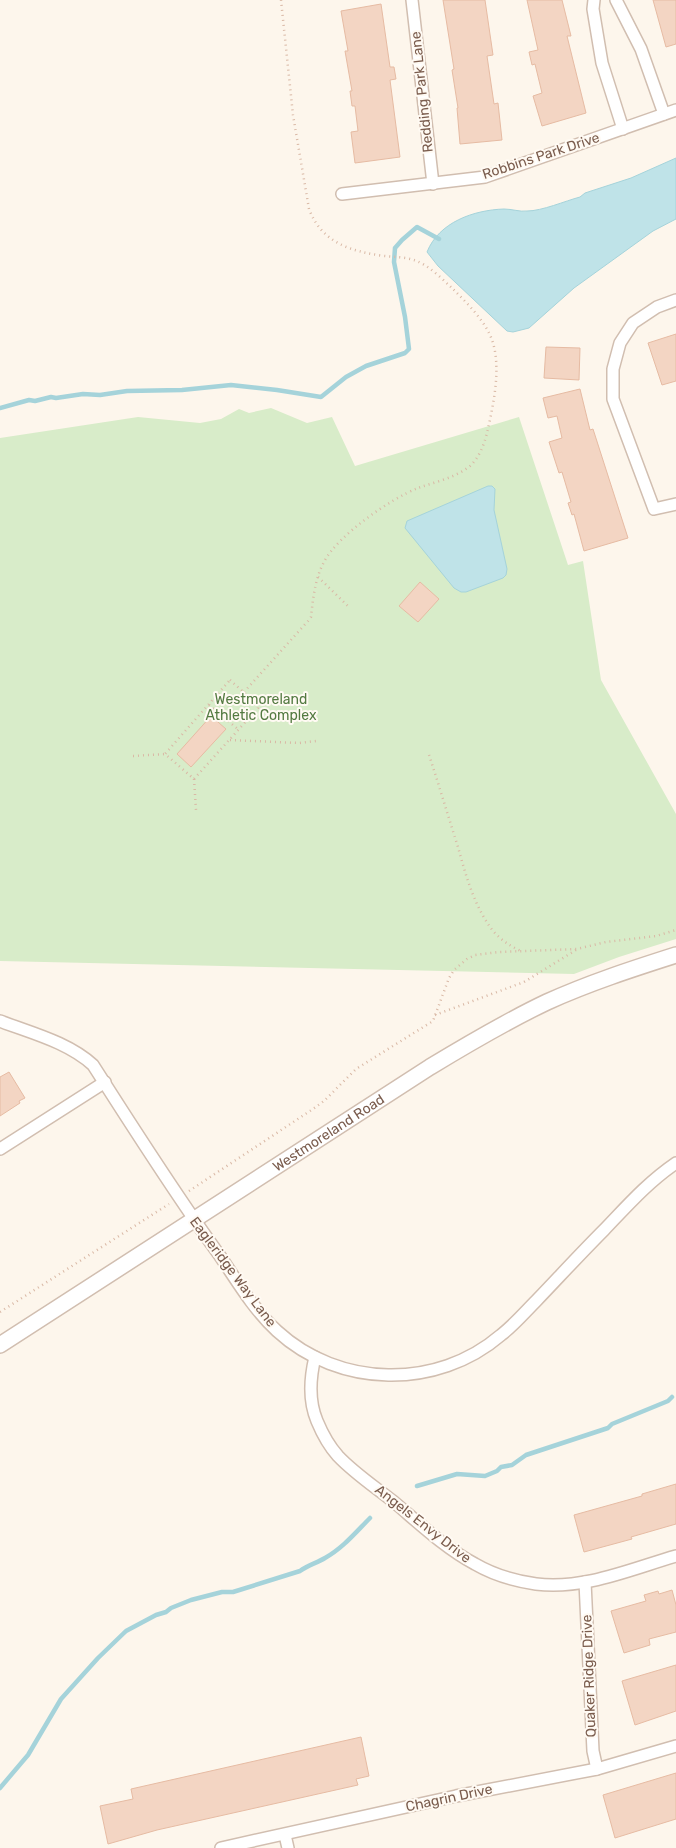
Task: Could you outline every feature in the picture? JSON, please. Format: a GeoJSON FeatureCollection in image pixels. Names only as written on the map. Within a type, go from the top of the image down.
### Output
{"type":"FeatureCollection","features":[{"type":"Feature","properties":{"kind":"street","name":"Redding Park Lane"},"geometry":{"type":"LineString","coordinates":[[412,0],[433,184]]}},
{"type":"Feature","properties":{"kind":"street"},"geometry":{"type":"LineString","coordinates":[[594,0],[593,10],[602,63],[623,128]]}},
{"type":"Feature","properties":{"kind":"street"},"geometry":{"type":"LineString","coordinates":[[616,0],[641,49],[664,114]]}},
{"type":"Feature","properties":{"kind":"street","name":"Robbins Park Drive"},"geometry":{"type":"LineString","coordinates":[[342,194],[485,176],[676,110]]}},
{"type":"Feature","properties":{"kind":"street"},"geometry":{"type":"LineString","coordinates":[[676,300],[657,307],[633,323],[620,343],[613,369],[613,399],[654,509],[676,504]]}},
{"type":"Feature","properties":{"kind":"street","name":"Westmoreland Road"},"geometry":{"type":"LineString","coordinates":[[0,1345],[430,1067],[492,1030],[547,1002],[624,972],[676,955]]}},
{"type":"Feature","properties":{"kind":"street","name":"Eagleridge Way Lane"},"geometry":{"type":"LineString","coordinates":[[0,1021],[70,1048],[83,1055],[93,1064],[194,1220],[266,1319],[289,1340],[315,1357],[346,1370],[395,1376],[428,1372],[460,1362],[474,1354],[502,1335],[514,1324],[638,1194],[656,1177],[676,1163]]}},
{"type":"Feature","properties":{"kind":"street"},"geometry":{"type":"LineString","coordinates":[[0,1149],[105,1082]]}},
{"type":"Feature","properties":{"kind":"street","name":"Angels Envy Drive"},"geometry":{"type":"LineString","coordinates":[[315,1357],[311,1383],[314,1414],[330,1445],[348,1465],[448,1547],[475,1565],[505,1577],[537,1584],[561,1585],[585,1582],[676,1556]]}},
{"type":"Feature","properties":{"kind":"street","name":"Quaker Ridge Drive"},"geometry":{"type":"LineString","coordinates":[[585,1582],[593,1752],[597,1769]]}},
{"type":"Feature","properties":{"kind":"street","name":"Chagrin Drive"},"geometry":{"type":"LineString","coordinates":[[221,1848],[456,1796],[597,1769],[676,1746]]}},
{"type":"Feature","properties":{"kind":"street"},"geometry":{"type":"LineString","coordinates":[[285,1835],[288,1848]]}},
{"type":"Feature","properties":{"kind":"path"},"geometry":{"type":"LineString","coordinates":[[244,692],[308,621],[318,577],[330,552],[373,514],[396,499],[416,489],[450,477],[470,466],[476,459],[486,435],[497,374],[490,334],[482,322],[448,284],[423,264],[406,258],[357,251],[337,243],[327,236],[313,220],[309,209],[293,115],[281,0]]}},
{"type":"Feature","properties":{"kind":"path"},"geometry":{"type":"LineString","coordinates":[[318,577],[349,608]]}},
{"type":"Feature","properties":{"kind":"path"},"geometry":{"type":"LineString","coordinates":[[165,754],[230,680],[244,692],[258,705],[258,708],[194,779]]}},
{"type":"Feature","properties":{"kind":"path"},"geometry":{"type":"LineString","coordinates":[[209,704],[239,730]]}},
{"type":"Feature","properties":{"kind":"path"},"geometry":{"type":"LineString","coordinates":[[229,740],[299,743],[316,741]]}},
{"type":"Feature","properties":{"kind":"path"},"geometry":{"type":"LineString","coordinates":[[133,756],[165,754],[194,779],[196,810]]}},
{"type":"Feature","properties":{"kind":"path"},"geometry":{"type":"LineString","coordinates":[[429,755],[478,908],[501,940],[522,952]]}},
{"type":"Feature","properties":{"kind":"path"},"geometry":{"type":"LineString","coordinates":[[0,1312],[313,1109],[324,1101],[356,1069],[433,1021],[449,978],[460,964],[475,955],[577,950],[606,942],[656,936],[676,930]]}},
{"type":"Feature","properties":{"kind":"path"},"geometry":{"type":"LineString","coordinates":[[436,1015],[524,982],[577,950]]}},
{"type":"Feature","properties":{"kind":"green space","name":"Westmoreland Athletic Complex"},"geometry":{"type":"Polygon","coordinates":[[[271,408],[307,423],[332,417],[355,466],[519,417],[568,565],[583,561],[601,680],[676,814],[676,939],[574,974],[0,961],[0,438],[138,417],[200,423],[221,419],[239,409],[249,413],[271,408]]]}},
{"type":"Feature","properties":{"kind":"water"},"geometry":{"type":"Polygon","coordinates":[[[676,158],[676,219],[653,231],[574,288],[529,328],[513,332],[507,331],[438,266],[427,252],[440,233],[449,225],[470,215],[493,210],[533,211],[546,208],[631,178],[676,158]]]}},
{"type":"Feature","properties":{"kind":"water"},"geometry":{"type":"Polygon","coordinates":[[[488,486],[492,486],[495,489],[494,510],[507,569],[506,575],[503,578],[466,592],[461,592],[454,588],[405,528],[407,521],[488,486]]]}},
{"type":"Feature","properties":{"kind":"building"},"geometry":{"type":"Polygon","coordinates":[[[443,0],[485,0],[493,55],[487,56],[494,104],[498,103],[502,140],[460,144],[458,108],[452,70],[454,69],[443,0]]]}},
{"type":"Feature","properties":{"kind":"building"},"geometry":{"type":"Polygon","coordinates":[[[527,0],[562,0],[571,36],[567,36],[586,113],[542,126],[533,96],[542,93],[535,64],[532,65],[529,52],[538,50],[527,0]]]}},
{"type":"Feature","properties":{"kind":"building"},"geometry":{"type":"Polygon","coordinates":[[[653,0],[676,0],[676,44],[666,47],[653,0]]]}},
{"type":"Feature","properties":{"kind":"building"},"geometry":{"type":"Polygon","coordinates":[[[381,4],[390,67],[394,67],[396,79],[390,80],[400,157],[355,163],[351,132],[358,131],[355,106],[352,106],[350,91],[352,91],[345,51],[348,51],[341,11],[381,4]]]}},
{"type":"Feature","properties":{"kind":"building"},"geometry":{"type":"Polygon","coordinates":[[[676,334],[676,381],[662,385],[648,343],[676,334]]]}},
{"type":"Feature","properties":{"kind":"building"},"geometry":{"type":"Polygon","coordinates":[[[546,347],[580,348],[579,380],[544,378],[546,347]]]}},
{"type":"Feature","properties":{"kind":"building"},"geometry":{"type":"Polygon","coordinates":[[[580,389],[590,430],[593,429],[628,538],[584,551],[574,514],[572,515],[568,503],[571,502],[562,472],[559,473],[549,442],[562,438],[557,416],[548,418],[543,398],[580,389]]]}},
{"type":"Feature","properties":{"kind":"building"},"geometry":{"type":"Polygon","coordinates":[[[420,582],[439,599],[418,622],[399,606],[420,582]]]}},
{"type":"Feature","properties":{"kind":"building"},"geometry":{"type":"Polygon","coordinates":[[[211,716],[226,729],[191,767],[177,754],[211,716]]]}},
{"type":"Feature","properties":{"kind":"building"},"geometry":{"type":"Polygon","coordinates":[[[9,1072],[25,1098],[0,1116],[0,1077],[9,1072]]]}},
{"type":"Feature","properties":{"kind":"building"},"geometry":{"type":"Polygon","coordinates":[[[676,1484],[676,1524],[631,1537],[632,1539],[584,1552],[574,1515],[642,1496],[642,1494],[676,1484]]]}},
{"type":"Feature","properties":{"kind":"building"},"geometry":{"type":"Polygon","coordinates":[[[672,1590],[676,1605],[676,1632],[649,1639],[650,1645],[624,1653],[611,1611],[646,1601],[644,1595],[658,1591],[659,1594],[672,1590]]]}},
{"type":"Feature","properties":{"kind":"building"},"geometry":{"type":"Polygon","coordinates":[[[676,1665],[676,1711],[635,1725],[622,1681],[676,1665]]]}},
{"type":"Feature","properties":{"kind":"building"},"geometry":{"type":"Polygon","coordinates":[[[361,1737],[369,1776],[356,1779],[358,1785],[157,1830],[108,1844],[100,1806],[133,1799],[131,1789],[361,1737]]]}},
{"type":"Feature","properties":{"kind":"building"},"geometry":{"type":"Polygon","coordinates":[[[676,1773],[676,1819],[615,1838],[603,1795],[676,1773]]]}},
{"type":"Feature","properties":{"kind":"waterway"},"geometry":{"type":"LineString","coordinates":[[0,408],[29,400],[35,401],[51,397],[83,394],[100,395],[127,391],[182,390],[231,385],[321,397],[346,377],[366,366],[405,353],[409,349],[394,262],[395,248],[417,227],[439,239]]}},
{"type":"Feature","properties":{"kind":"waterway"},"geometry":{"type":"LineString","coordinates":[[417,1486],[457,1474],[485,1476],[497,1471],[501,1467],[512,1465],[526,1455],[608,1428],[612,1424],[668,1401],[672,1397]]}},
{"type":"Feature","properties":{"kind":"waterway"},"geometry":{"type":"LineString","coordinates":[[0,1788],[28,1755],[61,1699],[98,1658],[126,1631],[156,1615],[191,1600],[222,1592],[233,1592],[300,1571],[338,1550],[370,1518]]}}]}
